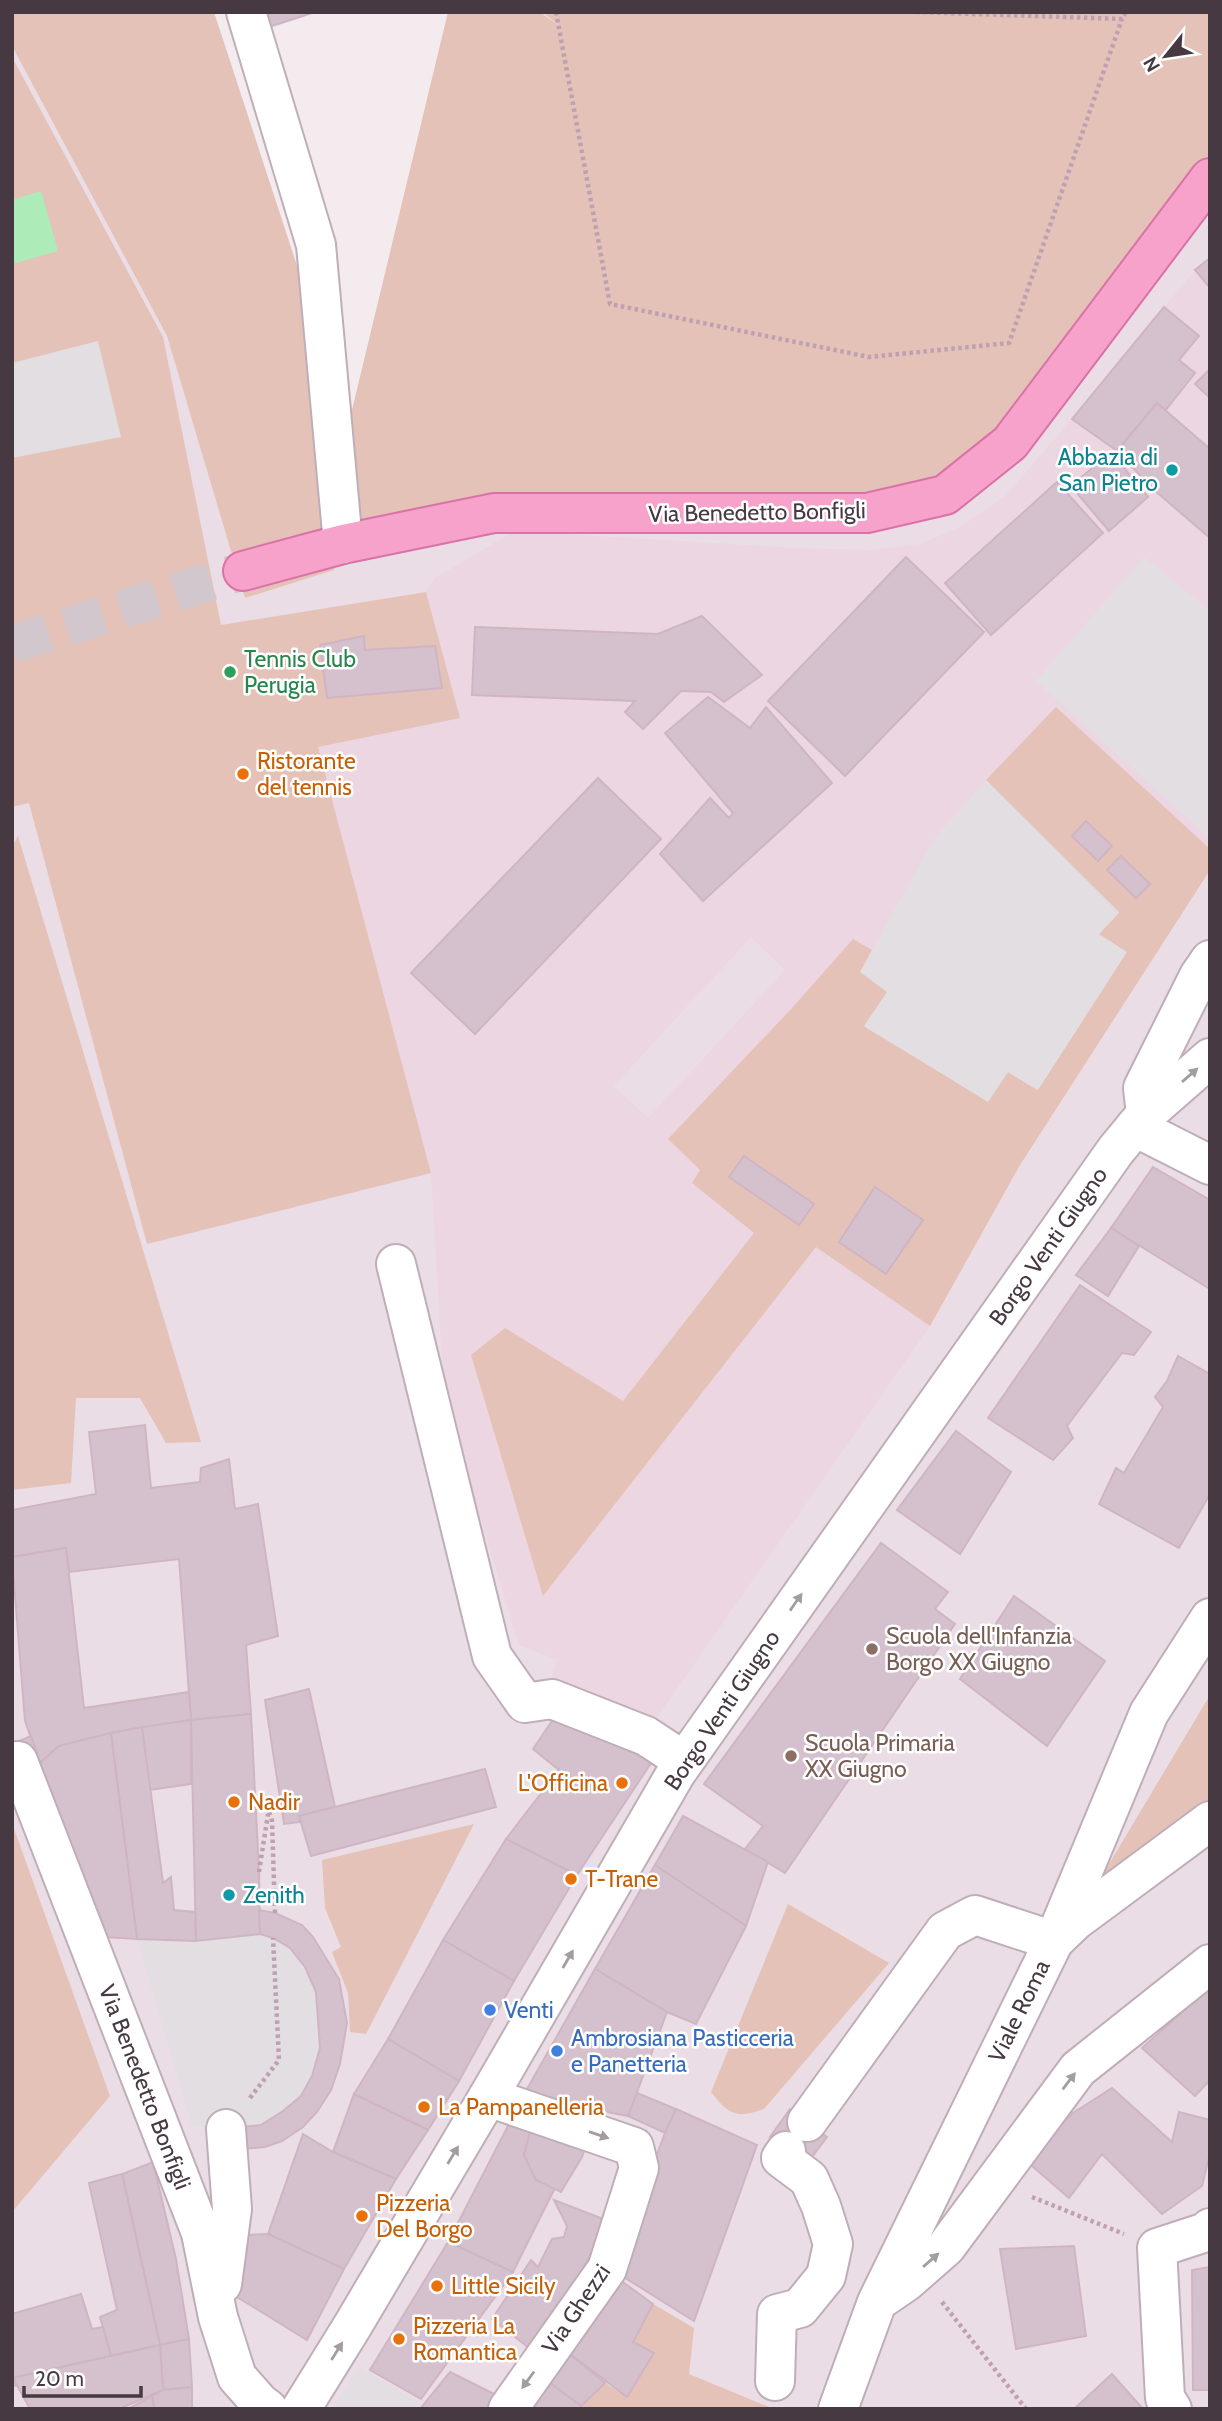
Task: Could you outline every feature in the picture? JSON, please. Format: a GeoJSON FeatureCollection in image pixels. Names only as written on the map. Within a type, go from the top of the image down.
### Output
{"type":"FeatureCollection","features":[{"type":"Feature","properties":{"kind":"main road","name":"Via Benedetto Bonfigli"},"geometry":{"type":"LineString","coordinates":[[243,571],[343,544],[495,513],[867,513],[945,495],[1010,443],[1210,178]]}},
{"type":"Feature","properties":{"kind":"street"},"geometry":{"type":"LineString","coordinates":[[246,12],[316,245],[343,544]]}},
{"type":"Feature","properties":{"kind":"street"},"geometry":{"type":"LineString","coordinates":[[1210,960],[1199,976],[1143,1088],[1140,1120],[1210,1165]]}},
{"type":"Feature","properties":{"kind":"street","name":"Borgo Venti Giugno"},"geometry":{"type":"LineString","coordinates":[[301,2409],[360,2314],[684,1761],[1100,1173],[1140,1120],[1210,1058]]}},
{"type":"Feature","properties":{"kind":"street"},"geometry":{"type":"LineString","coordinates":[[396,1264],[492,1656],[525,1703],[552,1699],[646,1736],[684,1761]]}},
{"type":"Feature","properties":{"kind":"street","name":"Viale Roma"},"geometry":{"type":"LineString","coordinates":[[838,2409],[877,2302],[1054,1941],[1149,1713],[1210,1618]]}},
{"type":"Feature","properties":{"kind":"street","name":"Via Benedetto Bonfigli"},"geometry":{"type":"LineString","coordinates":[[18,1760],[201,2233],[218,2317],[237,2377],[268,2409]]}},
{"type":"Feature","properties":{"kind":"street"},"geometry":{"type":"LineString","coordinates":[[775,2381],[777,2314],[800,2308],[827,2276],[834,2244],[809,2179],[781,2158],[945,1930],[975,1915],[1054,1941],[1075,1921],[1210,1821]]}},
{"type":"Feature","properties":{"kind":"street"},"geometry":{"type":"LineString","coordinates":[[877,2302],[906,2282],[946,2247],[1078,2069],[1210,1964]]}},
{"type":"Feature","properties":{"kind":"street","name":"Via Ghezzi"},"geometry":{"type":"LineString","coordinates":[[488,2097],[634,2147],[639,2168],[607,2269],[508,2409]]}},
{"type":"Feature","properties":{"kind":"street"},"geometry":{"type":"LineString","coordinates":[[218,2317],[232,2209],[226,2129]]}},
{"type":"Feature","properties":{"kind":"street"},"geometry":{"type":"LineString","coordinates":[[1172,2409],[1165,2398],[1157,2248],[1210,2228]]}},
{"type":"Feature","properties":{"kind":"path"},"geometry":{"type":"LineString","coordinates":[[556,12],[610,304],[869,357],[1009,343],[1126,12]]}},
{"type":"Feature","properties":{"kind":"path"},"geometry":{"type":"LineString","coordinates":[[916,12],[1122,19]]}},
{"type":"Feature","properties":{"kind":"path"},"geometry":{"type":"LineString","coordinates":[[259,1872],[269,1812],[272,1821],[275,1913]]}},
{"type":"Feature","properties":{"kind":"path"},"geometry":{"type":"LineString","coordinates":[[226,2129],[279,2060],[273,1938]]}},
{"type":"Feature","properties":{"kind":"path"},"geometry":{"type":"LineString","coordinates":[[1025,2194],[1157,2248]]}},
{"type":"Feature","properties":{"kind":"path"},"geometry":{"type":"LineString","coordinates":[[940,2299],[1026,2409]]}},
{"type":"Feature","properties":{"kind":"shaded area"},"geometry":{"type":"Polygon","coordinates":[[[12,12],[214,12],[304,287],[337,472],[448,12],[540,12],[561,27],[542,12],[1210,12],[1210,183],[945,495],[495,513],[343,544],[334,570],[245,598],[167,336],[12,46],[12,12]]]}},
{"type":"Feature","properties":{"kind":"shaded area"},"geometry":{"type":"Polygon","coordinates":[[[12,46],[167,336],[246,598],[343,544],[1210,183],[1210,2409],[12,2409],[12,46]]]}},
{"type":"Feature","properties":{"kind":"shaded area","name":"Tennis Club Perugia"},"geometry":{"type":"Polygon","coordinates":[[[12,57],[163,337],[221,625],[426,592],[460,718],[318,747],[431,1173],[147,1244],[29,803],[12,807],[12,57]]]}},
{"type":"Feature","properties":{"kind":"shaded area"},"geometry":{"type":"Polygon","coordinates":[[[41,191],[58,251],[12,264],[12,200],[41,191]]]}},
{"type":"Feature","properties":{"kind":"shaded area"},"geometry":{"type":"Polygon","coordinates":[[[1210,258],[1210,611],[1144,557],[1036,681],[1210,839],[1210,870],[1020,1165],[930,1326],[649,1729],[548,1689],[557,1660],[519,1645],[444,1397],[431,1173],[318,747],[306,749],[460,718],[426,592],[435,578],[514,531],[870,550],[920,544],[960,527],[1006,495],[1195,270],[1210,258]],[[751,937],[614,1086],[648,1118],[785,970],[751,937]]]}},
{"type":"Feature","properties":{"kind":"shaded area"},"geometry":{"type":"Polygon","coordinates":[[[98,341],[121,437],[12,458],[12,363],[98,341]]]}},
{"type":"Feature","properties":{"kind":"shaded area"},"geometry":{"type":"Polygon","coordinates":[[[1144,557],[1210,611],[1210,839],[1036,681],[1144,557]]]}},
{"type":"Feature","properties":{"kind":"shaded area"},"geometry":{"type":"Polygon","coordinates":[[[1056,707],[1210,849],[1210,870],[1020,1165],[930,1326],[816,1247],[543,1596],[471,1355],[505,1328],[623,1401],[754,1233],[692,1183],[700,1170],[668,1139],[853,939],[872,950],[861,972],[888,992],[865,1027],[988,1101],[1008,1072],[1037,1090],[1099,934],[1119,913],[986,780],[1056,707]]]}},
{"type":"Feature","properties":{"kind":"shaded area"},"geometry":{"type":"Polygon","coordinates":[[[986,780],[1119,912],[1099,934],[1127,952],[1038,1090],[1008,1072],[988,1102],[864,1026],[887,992],[860,972],[933,840],[986,780]]]}},
{"type":"Feature","properties":{"kind":"shaded area"},"geometry":{"type":"Polygon","coordinates":[[[18,836],[201,1442],[166,1443],[140,1398],[76,1398],[71,1483],[12,1490],[12,847],[18,836]]]}},
{"type":"Feature","properties":{"kind":"shaded area"},"geometry":{"type":"Polygon","coordinates":[[[1210,1695],[1210,1821],[1075,1921],[1210,1695]]]}},
{"type":"Feature","properties":{"kind":"shaded area"},"geometry":{"type":"Polygon","coordinates":[[[12,1823],[110,2096],[12,2212],[12,1823]]]}},
{"type":"Feature","properties":{"kind":"shaded area"},"geometry":{"type":"Polygon","coordinates":[[[474,1824],[366,2034],[350,2032],[348,1993],[332,1952],[341,1947],[325,1908],[322,1860],[474,1824]]]}},
{"type":"Feature","properties":{"kind":"shaded area"},"geometry":{"type":"Polygon","coordinates":[[[788,1904],[889,1963],[764,2109],[746,2114],[734,2113],[723,2106],[711,2092],[788,1904]]]}},
{"type":"Feature","properties":{"kind":"shaded area"},"geometry":{"type":"Polygon","coordinates":[[[260,1934],[290,1948],[305,1967],[316,1992],[320,2048],[312,2076],[301,2096],[261,2125],[226,2129],[192,2126],[137,1939],[196,1941],[260,1934]]]}},
{"type":"Feature","properties":{"kind":"shaded area"},"geometry":{"type":"Polygon","coordinates":[[[653,2304],[694,2328],[689,2374],[774,2409],[579,2409],[605,2383],[627,2397],[653,2353],[633,2342],[653,2304]]]}},
{"type":"Feature","properties":{"kind":"shaded area"},"geometry":{"type":"Polygon","coordinates":[[[358,2367],[421,2403],[416,2409],[333,2409],[358,2367]]]}},
{"type":"Feature","properties":{"kind":"building"},"geometry":{"type":"Polygon","coordinates":[[[261,12],[315,12],[266,28],[261,12]]]}},
{"type":"Feature","properties":{"kind":"building"},"geometry":{"type":"Polygon","coordinates":[[[1210,258],[1210,288],[1195,270],[1210,258]]]}},
{"type":"Feature","properties":{"kind":"building"},"geometry":{"type":"Polygon","coordinates":[[[1164,307],[1199,336],[1179,360],[1195,373],[1165,411],[1157,403],[1117,451],[1072,419],[1164,307]]]}},
{"type":"Feature","properties":{"kind":"building"},"geometry":{"type":"Polygon","coordinates":[[[1210,369],[1210,398],[1195,384],[1210,369]]]}},
{"type":"Feature","properties":{"kind":"building","name":"Abbazia di San Pietro"},"geometry":{"type":"Polygon","coordinates":[[[1157,403],[1210,449],[1210,538],[1153,489],[1117,451],[1157,403]]]}},
{"type":"Feature","properties":{"kind":"building"},"geometry":{"type":"Polygon","coordinates":[[[1111,452],[1148,497],[1109,531],[1071,486],[1111,452]]]}},
{"type":"Feature","properties":{"kind":"building"},"geometry":{"type":"Polygon","coordinates":[[[1057,482],[1103,533],[991,635],[945,583],[1057,482]]]}},
{"type":"Feature","properties":{"kind":"building"},"geometry":{"type":"Polygon","coordinates":[[[906,557],[984,632],[845,776],[768,701],[906,557]]]}},
{"type":"Feature","properties":{"kind":"building"},"geometry":{"type":"Polygon","coordinates":[[[702,616],[762,675],[724,702],[711,692],[681,691],[643,729],[625,712],[635,701],[472,695],[475,627],[658,634],[702,616]]]}},
{"type":"Feature","properties":{"kind":"building"},"geometry":{"type":"Polygon","coordinates":[[[364,636],[365,650],[435,646],[442,688],[327,698],[320,645],[364,636]]]}},
{"type":"Feature","properties":{"kind":"building"},"geometry":{"type":"Polygon","coordinates":[[[708,697],[750,728],[766,707],[832,783],[703,901],[660,854],[710,798],[729,818],[733,813],[665,733],[708,697]]]}},
{"type":"Feature","properties":{"kind":"building"},"geometry":{"type":"Polygon","coordinates":[[[598,778],[661,839],[475,1034],[411,973],[598,778]]]}},
{"type":"Feature","properties":{"kind":"building"},"geometry":{"type":"Polygon","coordinates":[[[1086,821],[1112,846],[1098,861],[1072,836],[1086,821]]]}},
{"type":"Feature","properties":{"kind":"building"},"geometry":{"type":"Polygon","coordinates":[[[1121,856],[1150,884],[1136,898],[1107,870],[1121,856]]]}},
{"type":"Feature","properties":{"kind":"building"},"geometry":{"type":"Polygon","coordinates":[[[744,1156],[814,1204],[799,1225],[729,1177],[744,1156]]]}},
{"type":"Feature","properties":{"kind":"building"},"geometry":{"type":"Polygon","coordinates":[[[1153,1167],[1210,1200],[1210,1289],[1111,1228],[1153,1167]]]}},
{"type":"Feature","properties":{"kind":"building"},"geometry":{"type":"Polygon","coordinates":[[[875,1187],[923,1220],[886,1274],[839,1242],[875,1187]]]}},
{"type":"Feature","properties":{"kind":"building"},"geometry":{"type":"Polygon","coordinates":[[[1111,1228],[1139,1246],[1108,1296],[1076,1275],[1111,1228]]]}},
{"type":"Feature","properties":{"kind":"building"},"geometry":{"type":"Polygon","coordinates":[[[1080,1285],[1151,1332],[1134,1355],[1122,1353],[1067,1426],[1073,1438],[1053,1460],[988,1418],[1080,1285]]]}},
{"type":"Feature","properties":{"kind":"building"},"geometry":{"type":"Polygon","coordinates":[[[1178,1356],[1210,1374],[1210,1494],[1179,1548],[1099,1504],[1116,1468],[1124,1473],[1163,1407],[1155,1397],[1167,1381],[1178,1356]]]}},
{"type":"Feature","properties":{"kind":"building"},"geometry":{"type":"Polygon","coordinates":[[[145,1425],[151,1488],[200,1482],[201,1468],[229,1459],[235,1509],[258,1504],[278,1636],[246,1645],[251,1714],[191,1720],[179,1559],[69,1572],[66,1548],[12,1557],[12,1510],[96,1494],[89,1432],[145,1425]]]}},
{"type":"Feature","properties":{"kind":"building"},"geometry":{"type":"Polygon","coordinates":[[[956,1431],[1011,1472],[960,1554],[897,1510],[956,1431]]]}},
{"type":"Feature","properties":{"kind":"building"},"geometry":{"type":"Polygon","coordinates":[[[881,1543],[948,1592],[935,1609],[955,1624],[785,1873],[745,1849],[763,1826],[704,1784],[881,1543]]]}},
{"type":"Feature","properties":{"kind":"building"},"geometry":{"type":"Polygon","coordinates":[[[66,1548],[84,1708],[189,1692],[191,1720],[111,1733],[59,1746],[40,1763],[25,1721],[12,1557],[66,1548]]]}},
{"type":"Feature","properties":{"kind":"building"},"geometry":{"type":"Polygon","coordinates":[[[1014,1596],[1105,1661],[1047,1746],[960,1679],[1014,1596]]]}},
{"type":"Feature","properties":{"kind":"building"},"geometry":{"type":"Polygon","coordinates":[[[309,1689],[335,1807],[299,1816],[300,1822],[284,1824],[265,1700],[309,1689]]]}},
{"type":"Feature","properties":{"kind":"building"},"geometry":{"type":"Polygon","coordinates":[[[251,1714],[260,1934],[196,1941],[191,1720],[251,1714]]]}},
{"type":"Feature","properties":{"kind":"building"},"geometry":{"type":"Polygon","coordinates":[[[554,1718],[655,1757],[577,1875],[506,1839],[559,1770],[533,1749],[554,1718]]]}},
{"type":"Feature","properties":{"kind":"building"},"geometry":{"type":"Polygon","coordinates":[[[191,1720],[191,1784],[149,1790],[142,1727],[191,1720]]]}},
{"type":"Feature","properties":{"kind":"building"},"geometry":{"type":"Polygon","coordinates":[[[142,1727],[163,1883],[171,1877],[174,1910],[195,1912],[196,1941],[137,1939],[111,1733],[142,1727]]]}},
{"type":"Feature","properties":{"kind":"building"},"geometry":{"type":"Polygon","coordinates":[[[111,1733],[137,1939],[103,1937],[40,1763],[59,1746],[111,1733]]]}},
{"type":"Feature","properties":{"kind":"building"},"geometry":{"type":"Polygon","coordinates":[[[31,1736],[37,1753],[12,1763],[12,1744],[31,1736]]]}},
{"type":"Feature","properties":{"kind":"building"},"geometry":{"type":"Polygon","coordinates":[[[485,1769],[496,1807],[311,1856],[299,1816],[485,1769]]]}},
{"type":"Feature","properties":{"kind":"building"},"geometry":{"type":"Polygon","coordinates":[[[683,1816],[768,1862],[746,1926],[655,1865],[683,1816]]]}},
{"type":"Feature","properties":{"kind":"building"},"geometry":{"type":"Polygon","coordinates":[[[506,1839],[577,1875],[514,1981],[443,1940],[506,1839]]]}},
{"type":"Feature","properties":{"kind":"building"},"geometry":{"type":"Polygon","coordinates":[[[655,1865],[746,1926],[696,2024],[667,2012],[595,1969],[655,1865]]]}},
{"type":"Feature","properties":{"kind":"building"},"geometry":{"type":"Polygon","coordinates":[[[259,1910],[275,1913],[302,1925],[313,1937],[339,1979],[347,2023],[340,2064],[331,2090],[317,2112],[303,2127],[282,2141],[265,2147],[242,2149],[244,2127],[261,2125],[301,2096],[312,2076],[320,2048],[316,1992],[305,1967],[290,1948],[260,1934],[259,1910]]]}},
{"type":"Feature","properties":{"kind":"building"},"geometry":{"type":"Polygon","coordinates":[[[443,1940],[514,1981],[459,2081],[388,2039],[443,1940]]]}},
{"type":"Feature","properties":{"kind":"building"},"geometry":{"type":"Polygon","coordinates":[[[595,1969],[667,2012],[628,2116],[523,2096],[595,1969]]]}},
{"type":"Feature","properties":{"kind":"building"},"geometry":{"type":"Polygon","coordinates":[[[1210,1987],[1210,2080],[1195,2096],[1142,2048],[1210,1987]]]}},
{"type":"Feature","properties":{"kind":"building"},"geometry":{"type":"Polygon","coordinates":[[[388,2039],[459,2081],[428,2130],[354,2094],[388,2039]]]}},
{"type":"Feature","properties":{"kind":"building"},"geometry":{"type":"Polygon","coordinates":[[[1112,2088],[1172,2142],[1179,2112],[1210,2120],[1210,2153],[1202,2186],[1162,2214],[1102,2154],[1069,2198],[1024,2159],[1073,2113],[1112,2088]]]}},
{"type":"Feature","properties":{"kind":"building"},"geometry":{"type":"Polygon","coordinates":[[[637,2093],[676,2109],[665,2133],[628,2116],[637,2093]]]}},
{"type":"Feature","properties":{"kind":"building"},"geometry":{"type":"Polygon","coordinates":[[[354,2094],[428,2130],[396,2179],[333,2152],[354,2094]]]}},
{"type":"Feature","properties":{"kind":"building"},"geometry":{"type":"Polygon","coordinates":[[[676,2109],[757,2145],[694,2321],[614,2271],[676,2109]]]}},
{"type":"Feature","properties":{"kind":"building"},"geometry":{"type":"Polygon","coordinates":[[[790,2109],[827,2137],[806,2165],[770,2137],[790,2109]]]}},
{"type":"Feature","properties":{"kind":"building"},"geometry":{"type":"Polygon","coordinates":[[[510,2122],[532,2125],[524,2155],[536,2180],[555,2188],[513,2272],[448,2242],[510,2122]]]}},
{"type":"Feature","properties":{"kind":"building"},"geometry":{"type":"Polygon","coordinates":[[[532,2125],[587,2141],[582,2157],[561,2192],[536,2180],[524,2155],[532,2125]]]}},
{"type":"Feature","properties":{"kind":"building"},"geometry":{"type":"Polygon","coordinates":[[[303,2134],[333,2152],[396,2179],[344,2269],[268,2234],[303,2134]]]}},
{"type":"Feature","properties":{"kind":"building"},"geometry":{"type":"Polygon","coordinates":[[[153,2162],[176,2259],[189,2339],[160,2345],[122,2174],[153,2162]]]}},
{"type":"Feature","properties":{"kind":"building"},"geometry":{"type":"Polygon","coordinates":[[[122,2174],[160,2345],[111,2356],[100,2317],[117,2310],[89,2183],[122,2174]]]}},
{"type":"Feature","properties":{"kind":"building"},"geometry":{"type":"Polygon","coordinates":[[[554,2200],[611,2222],[533,2351],[492,2319],[531,2260],[538,2267],[552,2239],[564,2237],[567,2226],[554,2200]]]}},
{"type":"Feature","properties":{"kind":"building"},"geometry":{"type":"Polygon","coordinates":[[[268,2234],[344,2269],[307,2340],[237,2297],[243,2235],[268,2234]]]}},
{"type":"Feature","properties":{"kind":"building"},"geometry":{"type":"Polygon","coordinates":[[[448,2242],[513,2272],[421,2399],[370,2370],[448,2242]]]}},
{"type":"Feature","properties":{"kind":"building"},"geometry":{"type":"Polygon","coordinates":[[[1074,2246],[1086,2336],[1016,2349],[1000,2249],[1074,2246]]]}},
{"type":"Feature","properties":{"kind":"building"},"geometry":{"type":"Polygon","coordinates":[[[1210,2267],[1210,2390],[1193,2390],[1192,2270],[1210,2267]]]}},
{"type":"Feature","properties":{"kind":"building"},"geometry":{"type":"Polygon","coordinates":[[[613,2275],[653,2304],[633,2342],[654,2353],[627,2397],[561,2347],[613,2275]]]}},
{"type":"Feature","properties":{"kind":"building"},"geometry":{"type":"Polygon","coordinates":[[[81,2294],[92,2329],[103,2327],[111,2356],[13,2378],[18,2385],[12,2386],[12,2314],[81,2294]]]}},
{"type":"Feature","properties":{"kind":"building"},"geometry":{"type":"Polygon","coordinates":[[[189,2339],[192,2387],[163,2390],[160,2345],[189,2339]]]}},
{"type":"Feature","properties":{"kind":"building"},"geometry":{"type":"Polygon","coordinates":[[[160,2345],[163,2390],[119,2409],[30,2409],[13,2378],[160,2345]]]}},
{"type":"Feature","properties":{"kind":"building"},"geometry":{"type":"Polygon","coordinates":[[[561,2347],[605,2383],[581,2406],[542,2377],[561,2347]]]}},
{"type":"Feature","properties":{"kind":"building"},"geometry":{"type":"Polygon","coordinates":[[[450,2372],[498,2396],[490,2409],[420,2409],[450,2372]]]}},
{"type":"Feature","properties":{"kind":"building"},"geometry":{"type":"Polygon","coordinates":[[[1112,2374],[1143,2409],[1074,2409],[1112,2374]]]}},
{"type":"Feature","properties":{"kind":"building"},"geometry":{"type":"Polygon","coordinates":[[[542,2377],[581,2406],[579,2409],[519,2409],[542,2377]]]}},
{"type":"Feature","properties":{"kind":"building"},"geometry":{"type":"Polygon","coordinates":[[[192,2387],[192,2409],[154,2409],[152,2396],[163,2390],[192,2387]]]}},
{"type":"Feature","properties":{"kind":"building"},"geometry":{"type":"Polygon","coordinates":[[[152,2396],[154,2409],[128,2409],[152,2396]]]}},
{"type":"Feature","properties":{"kind":"tunnel"},"geometry":{"type":"LineString","coordinates":[[12,644],[243,571]]}},
{"type":"Feature","properties":{"kind":"place","name":"Abbazia di San Pietro"},"geometry":{"type":"Point","coordinates":[1172,470]}},
{"type":"Feature","properties":{"kind":"place","name":"Tennis Club Perugia"},"geometry":{"type":"Point","coordinates":[230,672]}},
{"type":"Feature","properties":{"kind":"place","name":"Ristorante del tennis"},"geometry":{"type":"Point","coordinates":[243,774]}},
{"type":"Feature","properties":{"kind":"place","name":"Scuola dell'Infanzia Borgo XX Giugno"},"geometry":{"type":"Point","coordinates":[872,1649]}},
{"type":"Feature","properties":{"kind":"place","name":"Scuola Primaria XX Giugno"},"geometry":{"type":"Point","coordinates":[791,1756]}},
{"type":"Feature","properties":{"kind":"place","name":"L'Officina"},"geometry":{"type":"Point","coordinates":[622,1783]}},
{"type":"Feature","properties":{"kind":"place","name":"Nadir"},"geometry":{"type":"Point","coordinates":[234,1802]}},
{"type":"Feature","properties":{"kind":"place","name":"T-Trane"},"geometry":{"type":"Point","coordinates":[571,1879]}},
{"type":"Feature","properties":{"kind":"place","name":"Zenith"},"geometry":{"type":"Point","coordinates":[229,1895]}},
{"type":"Feature","properties":{"kind":"place","name":"Venti"},"geometry":{"type":"Point","coordinates":[490,2010]}},
{"type":"Feature","properties":{"kind":"place","name":"Ambrosiana Pasticceria e Panetteria"},"geometry":{"type":"Point","coordinates":[557,2051]}},
{"type":"Feature","properties":{"kind":"place","name":"La Pampanelleria"},"geometry":{"type":"Point","coordinates":[424,2107]}},
{"type":"Feature","properties":{"kind":"place","name":"Pizzeria Del Borgo"},"geometry":{"type":"Point","coordinates":[362,2216]}},
{"type":"Feature","properties":{"kind":"place","name":"Little Sicily"},"geometry":{"type":"Point","coordinates":[437,2286]}},
{"type":"Feature","properties":{"kind":"place","name":"Pizzeria La Romantica"},"geometry":{"type":"Point","coordinates":[399,2339]}}]}
